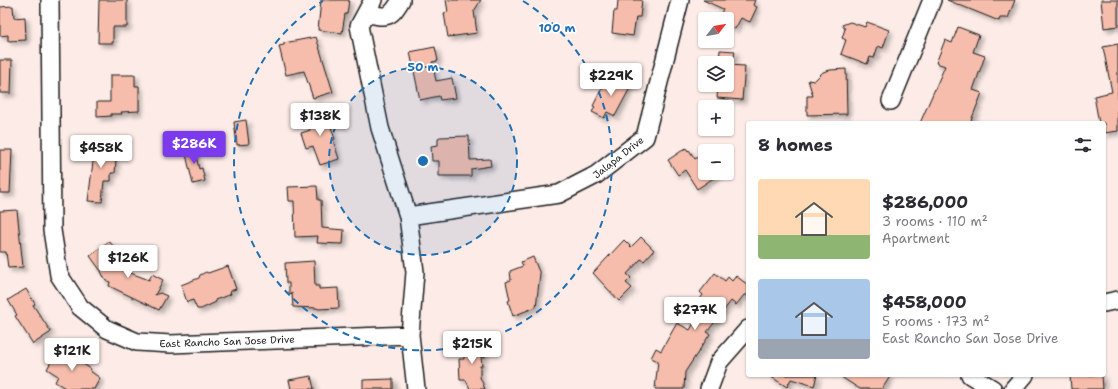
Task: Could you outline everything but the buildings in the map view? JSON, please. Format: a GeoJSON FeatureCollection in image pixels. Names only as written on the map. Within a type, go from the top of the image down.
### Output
{"type":"FeatureCollection","features":[{"type":"Feature","properties":{"kind":"street","name":"East Rancho San Jose Drive"},"geometry":{"type":"LineString","coordinates":[[50,0],[52,230],[59,275],[80,307],[107,329],[137,342],[171,344],[410,335]]}},
{"type":"Feature","properties":{"kind":"street"},"geometry":{"type":"LineString","coordinates":[[402,0],[391,15],[383,18],[369,6],[359,26],[380,128],[408,216],[415,272],[410,335],[416,389]]}},
{"type":"Feature","properties":{"kind":"street","name":"Jalapa Drive"},"geometry":{"type":"LineString","coordinates":[[408,216],[558,194],[596,175],[645,137],[680,0]]}},
{"type":"Feature","properties":{"kind":"street"},"geometry":{"type":"LineString","coordinates":[[891,101],[932,0]]}},
{"type":"Feature","properties":{"kind":"street"},"geometry":{"type":"LineString","coordinates":[[1106,303],[1118,300]]}},
{"type":"Feature","properties":{"kind":"street"},"geometry":{"type":"LineString","coordinates":[[710,389],[719,362],[746,331]]}},
{"type":"Feature","properties":{"kind":"street"},"geometry":{"type":"LineString","coordinates":[[973,377],[993,389]]}},
{"type":"Feature","properties":{"kind":"street"},"geometry":{"type":"LineString","coordinates":[[1013,389],[1023,377]]}}]}
